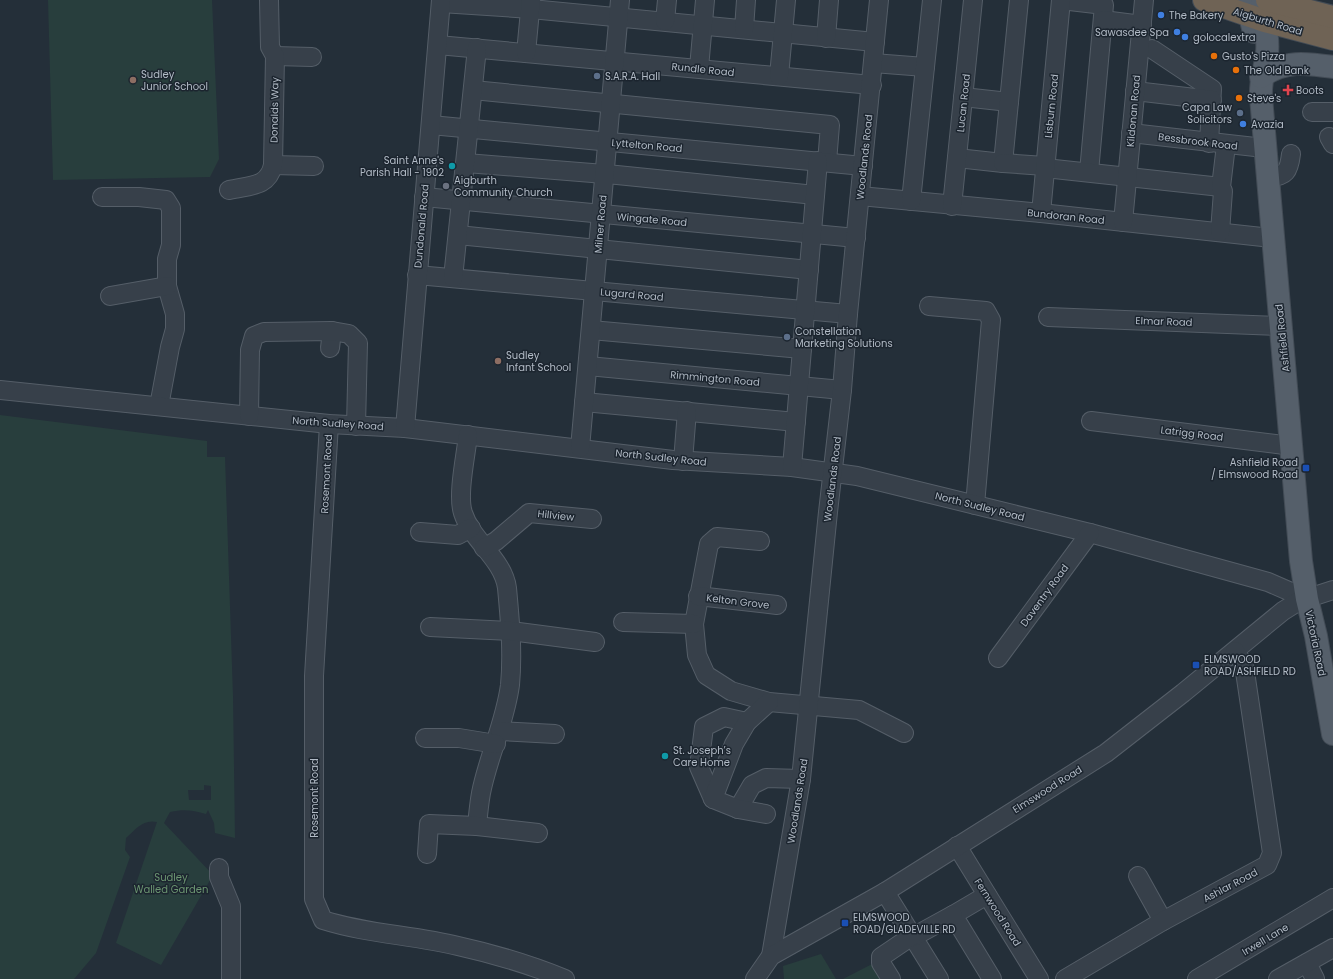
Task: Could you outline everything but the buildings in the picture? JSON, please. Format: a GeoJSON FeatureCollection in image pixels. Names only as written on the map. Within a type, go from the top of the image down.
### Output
{"type":"FeatureCollection","features":[{"type":"Feature","properties":{"kind":"highway","name":"Aigburth Road"},"geometry":{"type":"LineString","coordinates":[[1204,0],[1333,17]]}},
{"type":"Feature","properties":{"kind":"highway","name":"Aigburth Road"},"geometry":{"type":"LineString","coordinates":[[1258,6],[1333,39]]}},
{"type":"Feature","properties":{"kind":"main road","name":"Ashfield Road"},"geometry":{"type":"LineString","coordinates":[[1258,6],[1267,54],[1261,77],[1260,97],[1264,148],[1268,177],[1272,238],[1292,446],[1301,561],[1307,598]]}},
{"type":"Feature","properties":{"kind":"main road"},"geometry":{"type":"LineString","coordinates":[[1261,77],[1273,69],[1288,64],[1311,64],[1333,68]]}},
{"type":"Feature","properties":{"kind":"main road","name":"Victoria Road"},"geometry":{"type":"LineString","coordinates":[[1307,598],[1316,636],[1333,734]]}},
{"type":"Feature","properties":{"kind":"street","name":"Donalds Way"},"geometry":{"type":"LineString","coordinates":[[229,190],[265,182],[271,176],[273,165],[275,56],[270,46],[269,0]]}},
{"type":"Feature","properties":{"kind":"street"},"geometry":{"type":"LineString","coordinates":[[665,22],[667,0]]}},
{"type":"Feature","properties":{"kind":"street"},"geometry":{"type":"LineString","coordinates":[[698,68],[704,0]]}},
{"type":"Feature","properties":{"kind":"street"},"geometry":{"type":"LineString","coordinates":[[744,30],[746,0]]}},
{"type":"Feature","properties":{"kind":"street"},"geometry":{"type":"LineString","coordinates":[[780,76],[786,0]]}},
{"type":"Feature","properties":{"kind":"street"},"geometry":{"type":"LineString","coordinates":[[826,38],[829,0]]}},
{"type":"Feature","properties":{"kind":"street","name":"Woodlands Road"},"geometry":{"type":"LineString","coordinates":[[771,956],[801,779],[842,390],[848,314],[872,85],[879,0]]}},
{"type":"Feature","properties":{"kind":"street"},"geometry":{"type":"LineString","coordinates":[[910,201],[932,0]]}},
{"type":"Feature","properties":{"kind":"street","name":"Lucan Road"},"geometry":{"type":"LineString","coordinates":[[952,206],[973,0]]}},
{"type":"Feature","properties":{"kind":"street"},"geometry":{"type":"LineString","coordinates":[[1003,163],[1019,0]]}},
{"type":"Feature","properties":{"kind":"street"},"geometry":{"type":"LineString","coordinates":[[1061,0],[1104,5],[1089,172]]}},
{"type":"Feature","properties":{"kind":"street","name":"Lisburn Road"},"geometry":{"type":"LineString","coordinates":[[1041,213],[1061,0]]}},
{"type":"Feature","properties":{"kind":"street","name":"Kildonan Road"},"geometry":{"type":"LineString","coordinates":[[1123,222],[1144,0]]}},
{"type":"Feature","properties":{"kind":"street"},"geometry":{"type":"LineString","coordinates":[[441,1],[619,8],[665,22],[875,42]]}},
{"type":"Feature","properties":{"kind":"street","name":"Dundonald Road"},"geometry":{"type":"LineString","coordinates":[[404,428],[441,1]]}},
{"type":"Feature","properties":{"kind":"street"},"geometry":{"type":"LineString","coordinates":[[526,53],[531,4]]}},
{"type":"Feature","properties":{"kind":"street","name":"Milner Road"},"geometry":{"type":"LineString","coordinates":[[580,448],[619,8]]}},
{"type":"Feature","properties":{"kind":"street"},"geometry":{"type":"LineString","coordinates":[[1103,20],[1142,25]]}},
{"type":"Feature","properties":{"kind":"street","name":"Rundle Road"},"geometry":{"type":"LineString","coordinates":[[438,45],[614,60],[872,85]]}},
{"type":"Feature","properties":{"kind":"street"},"geometry":{"type":"LineString","coordinates":[[453,278],[478,48]]}},
{"type":"Feature","properties":{"kind":"street"},"geometry":{"type":"LineString","coordinates":[[1152,50],[1210,86],[1213,91],[1212,100],[1221,187],[1224,191],[1220,232]]}},
{"type":"Feature","properties":{"kind":"street"},"geometry":{"type":"LineString","coordinates":[[275,56],[312,57]]}},
{"type":"Feature","properties":{"kind":"street"},"geometry":{"type":"LineString","coordinates":[[873,63],[925,67]]}},
{"type":"Feature","properties":{"kind":"street"},"geometry":{"type":"LineString","coordinates":[[473,90],[830,124],[815,195],[804,310],[792,467]]}},
{"type":"Feature","properties":{"kind":"street"},"geometry":{"type":"LineString","coordinates":[[1135,91],[1212,100]]}},
{"type":"Feature","properties":{"kind":"street"},"geometry":{"type":"LineString","coordinates":[[963,97],[1009,102]]}},
{"type":"Feature","properties":{"kind":"street"},"geometry":{"type":"LineString","coordinates":[[1312,112],[1333,112]]}},
{"type":"Feature","properties":{"kind":"street","name":"Lyttelton Road"},"geometry":{"type":"LineString","coordinates":[[431,125],[863,166]]}},
{"type":"Feature","properties":{"kind":"street","name":"Bessbrook Road"},"geometry":{"type":"LineString","coordinates":[[1131,134],[1264,148]]}},
{"type":"Feature","properties":{"kind":"street"},"geometry":{"type":"LineString","coordinates":[[1268,177],[1278,177],[1286,172],[1289,167],[1291,154]]}},
{"type":"Feature","properties":{"kind":"street"},"geometry":{"type":"LineString","coordinates":[[957,158],[1221,187]]}},
{"type":"Feature","properties":{"kind":"street"},"geometry":{"type":"LineString","coordinates":[[466,163],[605,174],[815,195]]}},
{"type":"Feature","properties":{"kind":"street"},"geometry":{"type":"LineString","coordinates":[[273,165],[314,166]]}},
{"type":"Feature","properties":{"kind":"street","name":"Bundoran Road"},"geometry":{"type":"LineString","coordinates":[[860,196],[952,206],[1041,213],[1272,238]]}},
{"type":"Feature","properties":{"kind":"street"},"geometry":{"type":"LineString","coordinates":[[102,197],[154,198],[166,200],[171,208],[171,245],[167,259],[167,286],[175,314],[175,329],[170,347],[159,406]]}},
{"type":"Feature","properties":{"kind":"street","name":"Wingate Road"},"geometry":{"type":"LineString","coordinates":[[424,197],[856,238]]}},
{"type":"Feature","properties":{"kind":"street"},"geometry":{"type":"LineString","coordinates":[[458,236],[809,270]]}},
{"type":"Feature","properties":{"kind":"street","name":"Lugard Road"},"geometry":{"type":"LineString","coordinates":[[417,275],[848,314]]}},
{"type":"Feature","properties":{"kind":"street"},"geometry":{"type":"LineString","coordinates":[[107,293],[167,286]]}},
{"type":"Feature","properties":{"kind":"street"},"geometry":{"type":"LineString","coordinates":[[929,306],[986,310],[991,320],[975,505]]}},
{"type":"Feature","properties":{"kind":"street","name":"Elmar Road"},"geometry":{"type":"LineString","coordinates":[[1048,317],[1281,326]]}},
{"type":"Feature","properties":{"kind":"street"},"geometry":{"type":"LineString","coordinates":[[591,330],[802,349]]}},
{"type":"Feature","properties":{"kind":"street"},"geometry":{"type":"LineString","coordinates":[[249,416],[250,350],[254,336],[264,332],[331,339],[349,334],[358,344],[356,426]]}},
{"type":"Feature","properties":{"kind":"street","name":"Rimmington Road"},"geometry":{"type":"LineString","coordinates":[[588,366],[842,390]]}},
{"type":"Feature","properties":{"kind":"street","name":"North Sudley Road"},"geometry":{"type":"LineString","coordinates":[[0,390],[329,424],[404,428],[683,461],[792,467],[857,476],[1090,533],[1268,582],[1307,598]]}},
{"type":"Feature","properties":{"kind":"street"},"geometry":{"type":"LineString","coordinates":[[584,402],[796,422]]}},
{"type":"Feature","properties":{"kind":"street"},"geometry":{"type":"LineString","coordinates":[[683,461],[688,412]]}},
{"type":"Feature","properties":{"kind":"street","name":"Latrigg Road"},"geometry":{"type":"LineString","coordinates":[[1091,421],[1292,446]]}},
{"type":"Feature","properties":{"kind":"street","name":"Rosemont Road"},"geometry":{"type":"LineString","coordinates":[[329,424],[314,676],[314,899],[324,920],[348,928],[458,946],[545,970],[566,979]]}},
{"type":"Feature","properties":{"kind":"street"},"geometry":{"type":"LineString","coordinates":[[468,435],[461,502],[463,514],[484,548],[502,571],[506,586],[511,631],[510,685],[498,738],[481,793],[477,826]]}},
{"type":"Feature","properties":{"kind":"street","name":"Hillview"},"geometry":{"type":"LineString","coordinates":[[484,548],[496,541],[529,513],[592,519]]}},
{"type":"Feature","properties":{"kind":"street"},"geometry":{"type":"LineString","coordinates":[[420,532],[458,535],[471,528]]}},
{"type":"Feature","properties":{"kind":"street","name":"Daventry Road"},"geometry":{"type":"LineString","coordinates":[[998,658],[1090,533]]}},
{"type":"Feature","properties":{"kind":"street","name":"Kelton Grove"},"geometry":{"type":"LineString","coordinates":[[760,541],[717,537],[709,544],[698,596],[694,624],[697,655],[706,675],[731,691],[768,702],[859,710],[904,733]]}},
{"type":"Feature","properties":{"kind":"street","name":"Elmswood Road"},"geometry":{"type":"LineString","coordinates":[[755,979],[771,956],[885,892],[1106,753],[1283,611],[1307,598],[1333,590]]}},
{"type":"Feature","properties":{"kind":"street","name":"Kelton Grove"},"geometry":{"type":"LineString","coordinates":[[698,596],[777,605]]}},
{"type":"Feature","properties":{"kind":"street"},"geometry":{"type":"LineString","coordinates":[[623,622],[694,624]]}},
{"type":"Feature","properties":{"kind":"street"},"geometry":{"type":"LineString","coordinates":[[430,627],[511,631],[595,642]]}},
{"type":"Feature","properties":{"kind":"street","name":"Ashlar Road"},"geometry":{"type":"LineString","coordinates":[[1065,979],[1163,921],[1267,865],[1272,853],[1244,665],[1235,651]]}},
{"type":"Feature","properties":{"kind":"street"},"geometry":{"type":"LineString","coordinates":[[713,799],[734,744],[747,722],[768,702]]}},
{"type":"Feature","properties":{"kind":"street"},"geometry":{"type":"LineString","coordinates":[[747,722],[724,716],[704,727],[699,767],[713,799],[738,809],[766,814]]}},
{"type":"Feature","properties":{"kind":"street"},"geometry":{"type":"LineString","coordinates":[[425,738],[498,738],[555,734]]}},
{"type":"Feature","properties":{"kind":"street"},"geometry":{"type":"LineString","coordinates":[[738,809],[752,785],[766,778],[801,779]]}},
{"type":"Feature","properties":{"kind":"street"},"geometry":{"type":"LineString","coordinates":[[427,854],[429,824],[477,826],[538,833]]}},
{"type":"Feature","properties":{"kind":"street","name":"Fernwood Road"},"geometry":{"type":"LineString","coordinates":[[957,846],[1039,979]]}},
{"type":"Feature","properties":{"kind":"street"},"geometry":{"type":"LineString","coordinates":[[219,868],[220,877],[232,906],[232,979]]}},
{"type":"Feature","properties":{"kind":"street"},"geometry":{"type":"LineString","coordinates":[[1138,876],[1163,921]]}},
{"type":"Feature","properties":{"kind":"street"},"geometry":{"type":"LineString","coordinates":[[885,892],[939,979]]}},
{"type":"Feature","properties":{"kind":"street"},"geometry":{"type":"LineString","coordinates":[[891,979],[881,963],[881,957],[913,936],[987,895]]}},
{"type":"Feature","properties":{"kind":"street","name":"Irwell Lane"},"geometry":{"type":"LineString","coordinates":[[1197,979],[1333,898]]}},
{"type":"Feature","properties":{"kind":"street"},"geometry":{"type":"LineString","coordinates":[[953,915],[992,979]]}},
{"type":"Feature","properties":{"kind":"street"},"geometry":{"type":"LineString","coordinates":[[1278,979],[1333,948]]}},
{"type":"Feature","properties":{"kind":"street"},"geometry":{"type":"LineString","coordinates":[[1307,963],[1315,979]]}},
{"type":"Feature","properties":{"kind":"green space","name":"Sudley Junior School"},"geometry":{"type":"Polygon","coordinates":[[[48,0],[212,0],[219,159],[210,177],[53,180],[48,0]]]}},
{"type":"Feature","properties":{"kind":"green space","name":"Sudley Walled Garden"},"geometry":{"type":"Polygon","coordinates":[[[0,415],[207,441],[207,457],[225,457],[233,696],[235,838],[215,833],[214,823],[208,810],[206,814],[188,810],[170,812],[164,823],[213,875],[161,965],[116,943],[157,822],[152,821],[144,823],[126,838],[125,850],[130,857],[96,953],[74,979],[0,979],[0,415]],[[204,785],[204,790],[188,790],[189,800],[211,800],[211,786],[204,785]]]}},
{"type":"Feature","properties":{"kind":"green space"},"geometry":{"type":"Polygon","coordinates":[[[821,954],[836,979],[784,979],[783,966],[821,954]]]}},
{"type":"Feature","properties":{"kind":"green space"},"geometry":{"type":"Polygon","coordinates":[[[876,962],[886,979],[843,979],[876,962]]]}},
{"type":"Feature","properties":{"kind":"place","name":"The Bakery"},"geometry":{"type":"Point","coordinates":[1161,15]}},
{"type":"Feature","properties":{"kind":"place","name":"Sawasdee Spa"},"geometry":{"type":"Point","coordinates":[1177,32]}},
{"type":"Feature","properties":{"kind":"place","name":"golocalextra"},"geometry":{"type":"Point","coordinates":[1185,37]}},
{"type":"Feature","properties":{"kind":"place","name":"Gusto's Pizza"},"geometry":{"type":"Point","coordinates":[1214,56]}},
{"type":"Feature","properties":{"kind":"place","name":"The Old Bank"},"geometry":{"type":"Point","coordinates":[1236,70]}},
{"type":"Feature","properties":{"kind":"place","name":"S.A.R.A. Hall"},"geometry":{"type":"Point","coordinates":[597,76]}},
{"type":"Feature","properties":{"kind":"place","name":"Sudley Junior School"},"geometry":{"type":"Point","coordinates":[133,80]}},
{"type":"Feature","properties":{"kind":"place","name":"Boots"},"geometry":{"type":"Point","coordinates":[1288,90]}},
{"type":"Feature","properties":{"kind":"place","name":"Steve's"},"geometry":{"type":"Point","coordinates":[1239,98]}},
{"type":"Feature","properties":{"kind":"place","name":"Capa Law Solicitors"},"geometry":{"type":"Point","coordinates":[1240,113]}},
{"type":"Feature","properties":{"kind":"place","name":"Avazia"},"geometry":{"type":"Point","coordinates":[1243,124]}},
{"type":"Feature","properties":{"kind":"place","name":"Saint Anne's Parish Hall - 1902"},"geometry":{"type":"Point","coordinates":[452,166]}},
{"type":"Feature","properties":{"kind":"place","name":"Aigburth Community Church"},"geometry":{"type":"Point","coordinates":[446,186]}},
{"type":"Feature","properties":{"kind":"place","name":"Constellation Marketing Solutions"},"geometry":{"type":"Point","coordinates":[787,337]}},
{"type":"Feature","properties":{"kind":"place","name":"Sudley Infant School"},"geometry":{"type":"Point","coordinates":[498,361]}},
{"type":"Feature","properties":{"kind":"place","name":"Ashfield Road / Elmswood Road"},"geometry":{"type":"Point","coordinates":[1306,468]}},
{"type":"Feature","properties":{"kind":"place","name":"ELMSWOOD ROAD/ASHFIELD RD"},"geometry":{"type":"Point","coordinates":[1196,665]}},
{"type":"Feature","properties":{"kind":"place","name":"St. Joseph’s Care Home"},"geometry":{"type":"Point","coordinates":[665,756]}},
{"type":"Feature","properties":{"kind":"place","name":"ELMSWOOD ROAD/GLADEVILLE RD"},"geometry":{"type":"Point","coordinates":[845,923]}}]}
